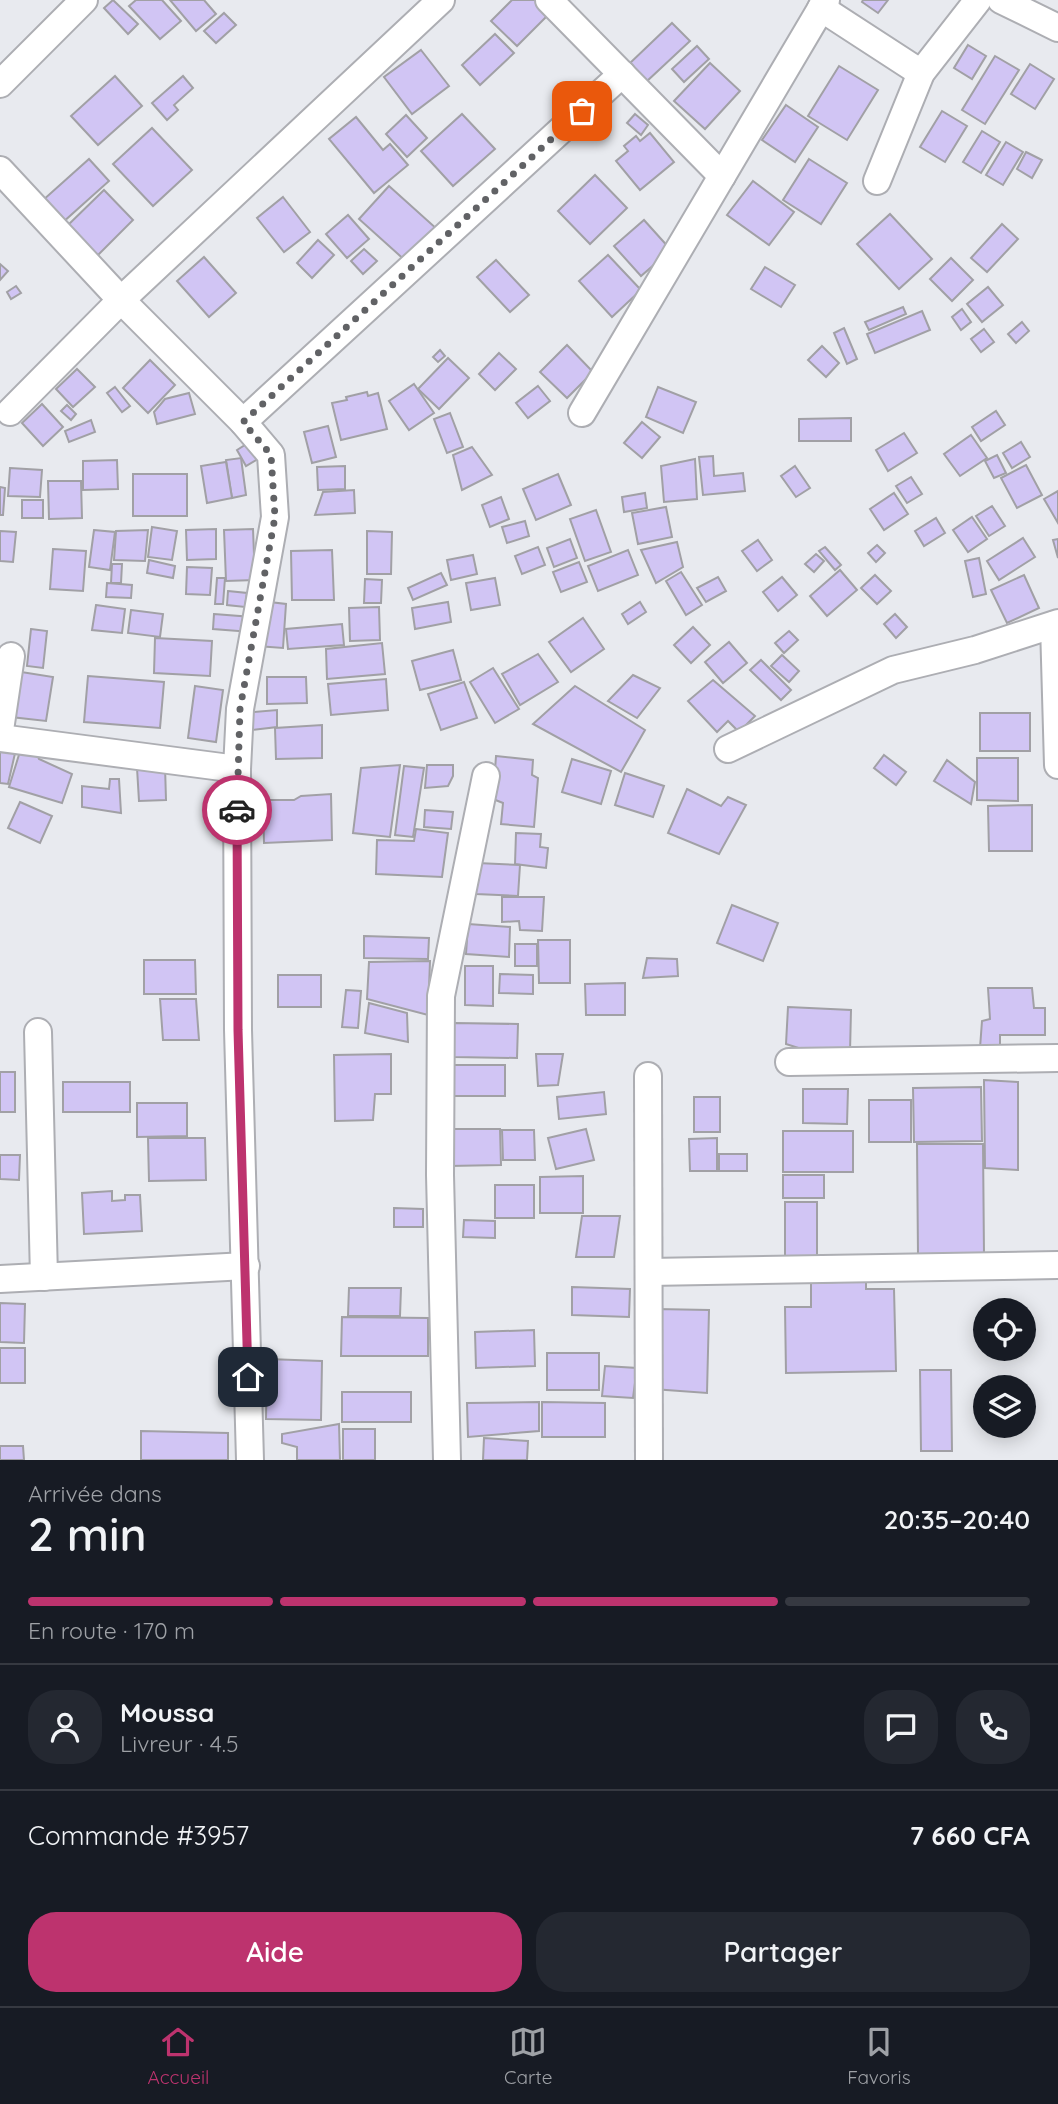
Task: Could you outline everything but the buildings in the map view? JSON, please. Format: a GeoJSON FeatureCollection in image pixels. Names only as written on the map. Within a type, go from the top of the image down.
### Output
{"type":"FeatureCollection","features":[{"type":"Feature","properties":{"kind":"street"},"geometry":{"type":"LineString","coordinates":[[0,83],[84,0]]}},
{"type":"Feature","properties":{"kind":"street"},"geometry":{"type":"LineString","coordinates":[[10,412],[121,300],[441,0]]}},
{"type":"Feature","properties":{"kind":"street"},"geometry":{"type":"LineString","coordinates":[[549,0],[722,176]]}},
{"type":"Feature","properties":{"kind":"street"},"geometry":{"type":"LineString","coordinates":[[877,181],[921,73],[978,0]]}},
{"type":"Feature","properties":{"kind":"street"},"geometry":{"type":"LineString","coordinates":[[1000,0],[1058,28]]}},
{"type":"Feature","properties":{"kind":"street"},"geometry":{"type":"LineString","coordinates":[[582,413],[823,4],[921,73]]}},
{"type":"Feature","properties":{"kind":"street"},"geometry":{"type":"LineString","coordinates":[[243,422],[622,74]]}},
{"type":"Feature","properties":{"kind":"street"},"geometry":{"type":"LineString","coordinates":[[0,170],[121,300],[243,422],[271,455],[275,517],[240,709],[237,769],[238,1030],[250,1460]]}},
{"type":"Feature","properties":{"kind":"street"},"geometry":{"type":"LineString","coordinates":[[728,749],[893,670],[975,650],[1056,624],[1058,765]]}},
{"type":"Feature","properties":{"kind":"street"},"geometry":{"type":"LineString","coordinates":[[0,730],[11,656]]}},
{"type":"Feature","properties":{"kind":"street"},"geometry":{"type":"LineString","coordinates":[[0,738],[237,769]]}},
{"type":"Feature","properties":{"kind":"street"},"geometry":{"type":"LineString","coordinates":[[447,1460],[440,1175],[442,996],[486,776]]}},
{"type":"Feature","properties":{"kind":"street"},"geometry":{"type":"LineString","coordinates":[[38,1032],[44,1277]]}},
{"type":"Feature","properties":{"kind":"street"},"geometry":{"type":"LineString","coordinates":[[789,1062],[1058,1058]]}},
{"type":"Feature","properties":{"kind":"street"},"geometry":{"type":"LineString","coordinates":[[648,1076],[649,1460]]}},
{"type":"Feature","properties":{"kind":"street"},"geometry":{"type":"LineString","coordinates":[[649,1272],[1058,1265]]}},
{"type":"Feature","properties":{"kind":"street"},"geometry":{"type":"LineString","coordinates":[[0,1279],[246,1266]]}},
{"type":"Feature","properties":{"kind":"way so far"},"geometry":{"type":"LineString","coordinates":[[237,810],[240,709],[275,517],[271,455],[243,422],[582,111]]}},
{"type":"Feature","properties":{"kind":"route"},"geometry":{"type":"LineString","coordinates":[[237,810],[238,1030],[248,1377]]}}]}
